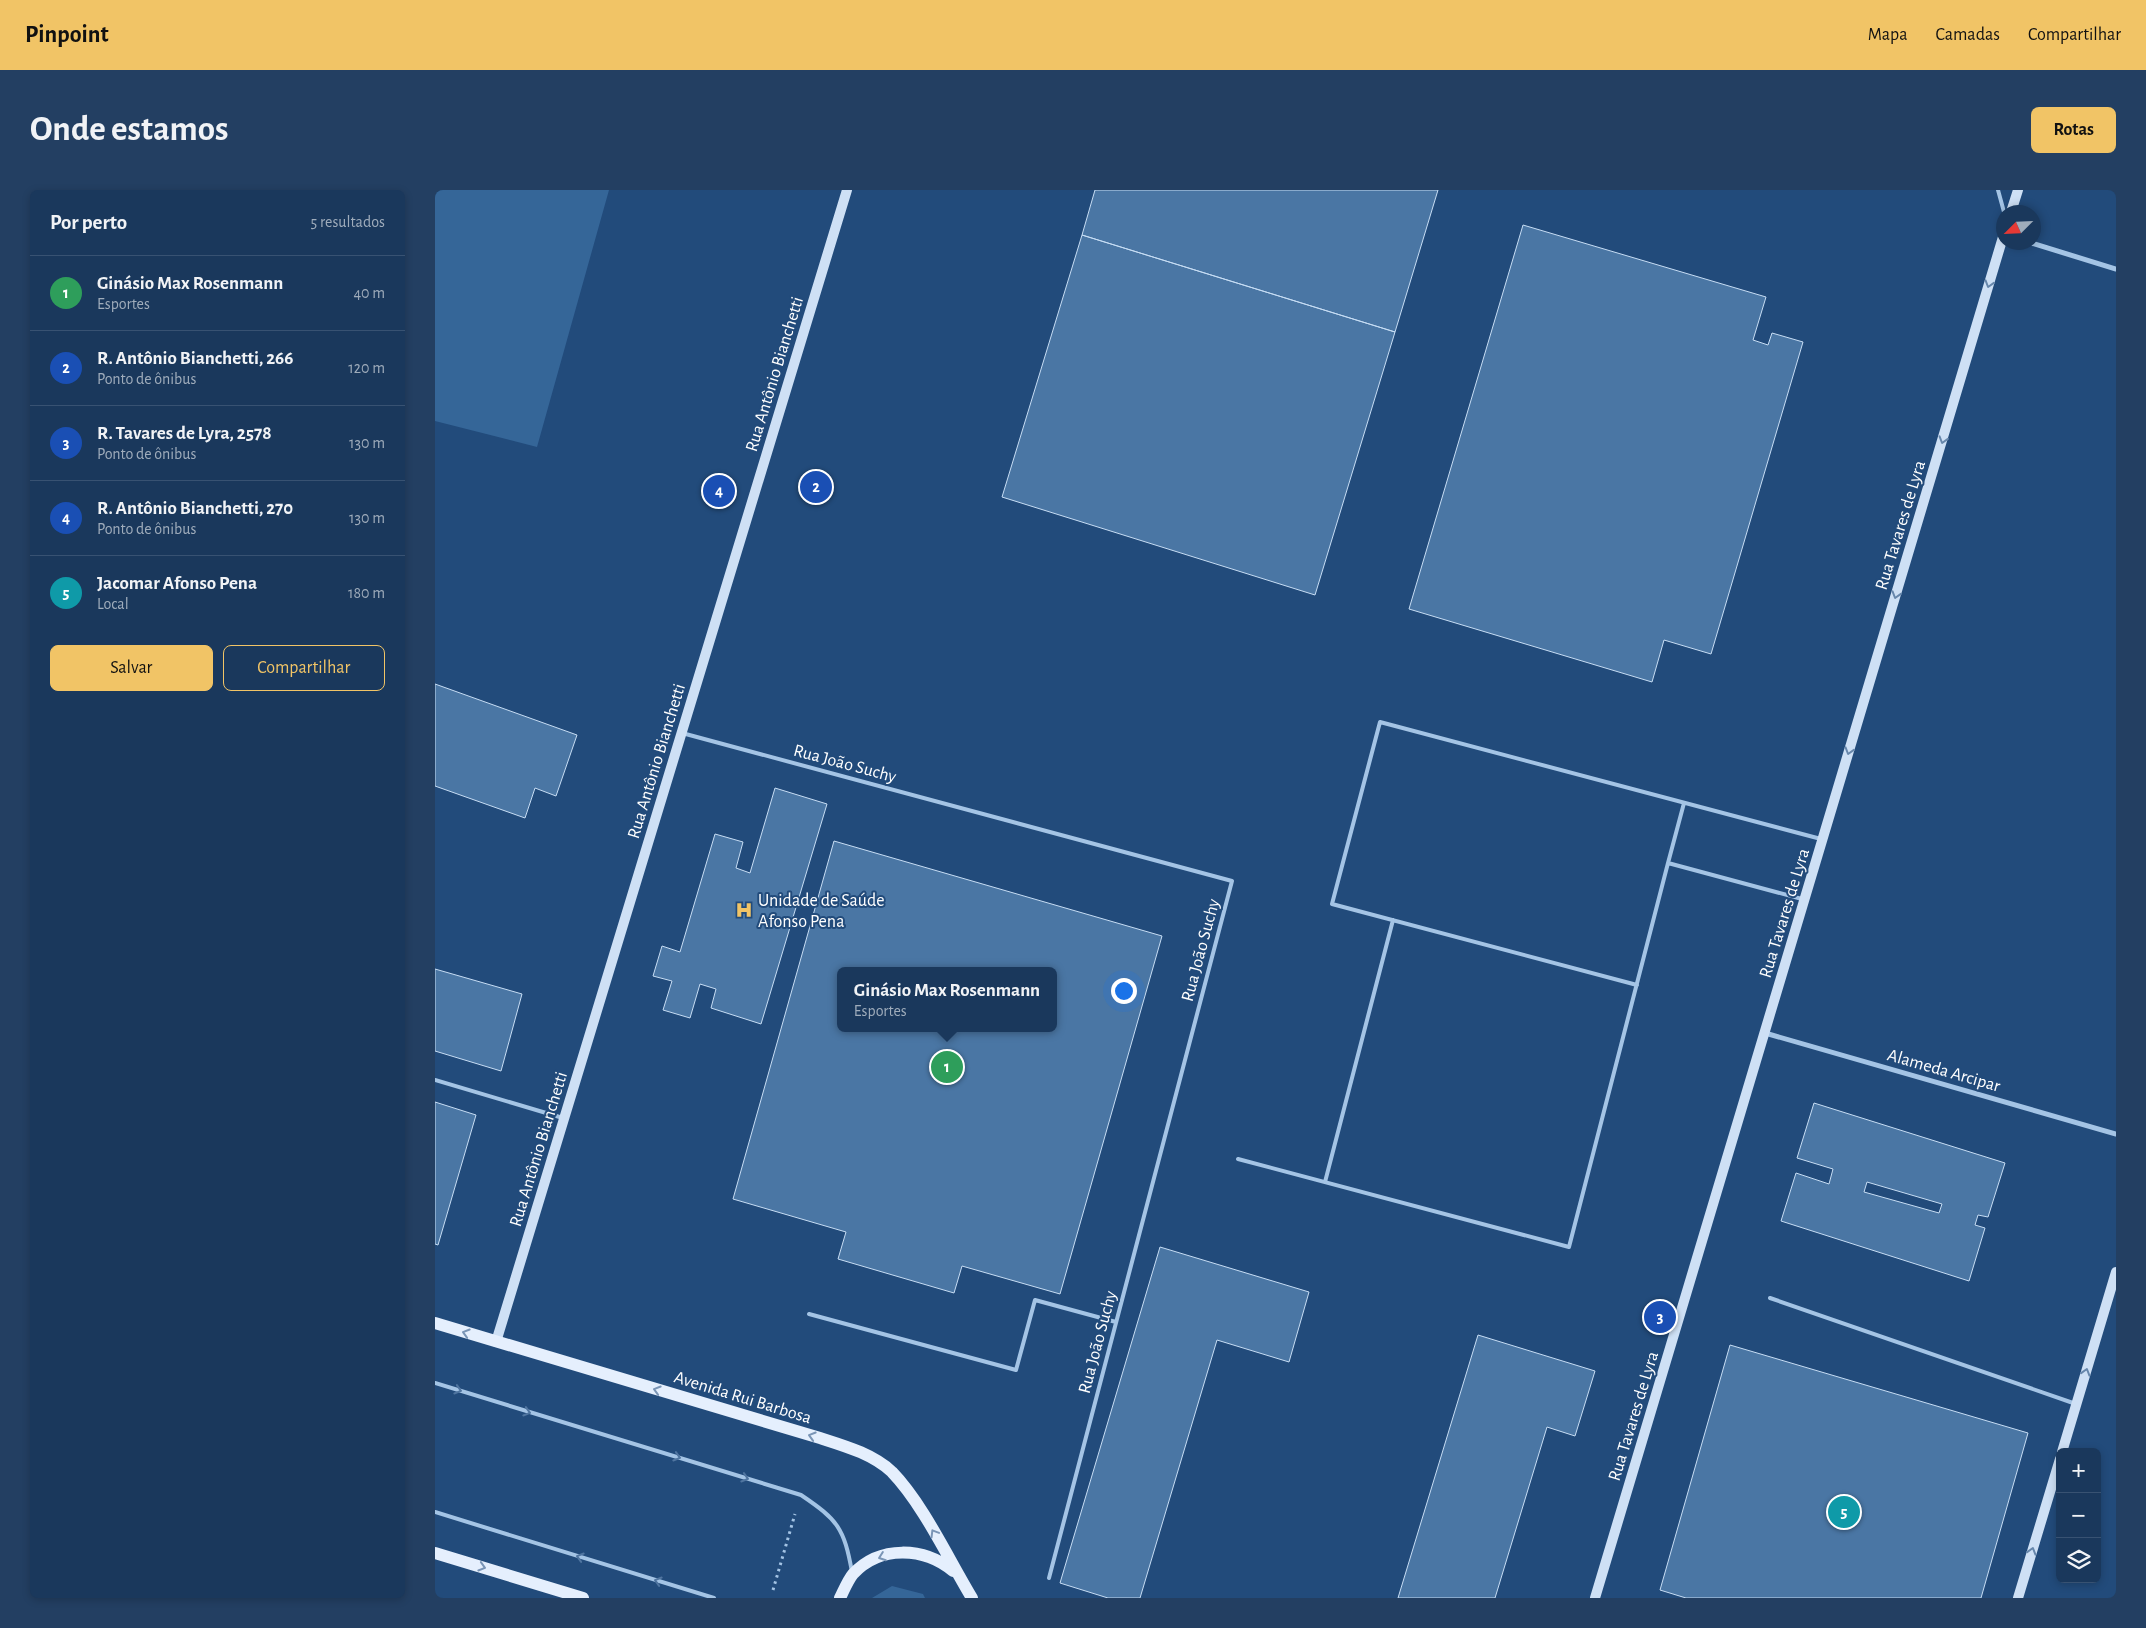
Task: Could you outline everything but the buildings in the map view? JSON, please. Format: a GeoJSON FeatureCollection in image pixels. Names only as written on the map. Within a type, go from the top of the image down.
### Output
{"type":"FeatureCollection","features":[{"type":"Feature","properties":{"kind":"main road","name":"Rua Antônio Bianchetti"},"geometry":{"type":"LineString","coordinates":[[496,1342],[847,190]]}},
{"type":"Feature","properties":{"kind":"main road"},"geometry":{"type":"LineString","coordinates":[[2013,205],[2018,190]]}},
{"type":"Feature","properties":{"kind":"main road","name":"Rua Tavares de Lyra"},"geometry":{"type":"LineString","coordinates":[[1595,1598],[1999,250]]}},
{"type":"Feature","properties":{"kind":"main road"},"geometry":{"type":"LineString","coordinates":[[2063,1448],[2116,1272]]}},
{"type":"Feature","properties":{"kind":"main road","name":"Avenida Rui Barbosa"},"geometry":{"type":"LineString","coordinates":[[435,1323],[820,1438],[872,1458],[891,1472],[907,1492],[972,1598]]}},
{"type":"Feature","properties":{"kind":"main road"},"geometry":{"type":"LineString","coordinates":[[2018,1598],[2056,1472]]}},
{"type":"Feature","properties":{"kind":"main road"},"geometry":{"type":"LineString","coordinates":[[840,1598],[852,1575],[868,1562],[886,1554],[905,1552],[925,1555],[943,1562],[959,1575]]}},
{"type":"Feature","properties":{"kind":"main road"},"geometry":{"type":"LineString","coordinates":[[435,1553],[583,1598]]}},
{"type":"Feature","properties":{"kind":"street"},"geometry":{"type":"LineString","coordinates":[[2041,246],[2116,269]]}},
{"type":"Feature","properties":{"kind":"street","name":"Alameda Arcipar"},"geometry":{"type":"LineString","coordinates":[[1765,1032],[2116,1134]]}},
{"type":"Feature","properties":{"kind":"lane"},"geometry":{"type":"LineString","coordinates":[[1998,190],[2002,205]]}},
{"type":"Feature","properties":{"kind":"lane"},"geometry":{"type":"LineString","coordinates":[[1637,985],[1332,904],[1380,722],[1823,839]]}},
{"type":"Feature","properties":{"kind":"lane","name":"Rua João Suchy"},"geometry":{"type":"LineString","coordinates":[[681,733],[1232,881],[1049,1578]]}},
{"type":"Feature","properties":{"kind":"lane"},"geometry":{"type":"LineString","coordinates":[[1238,1159],[1569,1247],[1684,803]]}},
{"type":"Feature","properties":{"kind":"lane"},"geometry":{"type":"LineString","coordinates":[[1668,863],[1805,899]]}},
{"type":"Feature","properties":{"kind":"lane"},"geometry":{"type":"LineString","coordinates":[[1325,1182],[1393,920]]}},
{"type":"Feature","properties":{"kind":"lane"},"geometry":{"type":"LineString","coordinates":[[435,1080],[565,1118]]}},
{"type":"Feature","properties":{"kind":"lane"},"geometry":{"type":"LineString","coordinates":[[1770,1298],[2076,1404]]}},
{"type":"Feature","properties":{"kind":"lane"},"geometry":{"type":"LineString","coordinates":[[809,1314],[1016,1370],[1035,1300],[1116,1322]]}},
{"type":"Feature","properties":{"kind":"lane"},"geometry":{"type":"LineString","coordinates":[[435,1384],[801,1495],[829,1514],[833,1520],[846,1541],[852,1575]]}},
{"type":"Feature","properties":{"kind":"lane"},"geometry":{"type":"LineString","coordinates":[[435,1512],[714,1598]]}},
{"type":"Feature","properties":{"kind":"path"},"geometry":{"type":"LineString","coordinates":[[773,1590],[797,1508]]}},
{"type":"Feature","properties":{"kind":"shaded area"},"geometry":{"type":"Polygon","coordinates":[[[435,190],[609,190],[537,447],[435,421],[435,190]]]}},
{"type":"Feature","properties":{"kind":"shaded area"},"geometry":{"type":"Polygon","coordinates":[[[892,1586],[923,1594],[925,1598],[872,1598],[892,1586]]]}},
{"type":"Feature","properties":{"kind":"place","name":"R. Antônio Bianchetti, 266"},"geometry":{"type":"Point","coordinates":[816,487]}},
{"type":"Feature","properties":{"kind":"place","name":"R. Antônio Bianchetti, 270"},"geometry":{"type":"Point","coordinates":[719,491]}},
{"type":"Feature","properties":{"kind":"place","name":"Unidade de Saúde Afonso Pena"},"geometry":{"type":"Point","coordinates":[744,910]}},
{"type":"Feature","properties":{"kind":"place","name":"Ginásio Max Rosenmann"},"geometry":{"type":"Point","coordinates":[947,1067]}},
{"type":"Feature","properties":{"kind":"place","name":"R. Tavares de Lyra, 2578"},"geometry":{"type":"Point","coordinates":[1660,1317]}},
{"type":"Feature","properties":{"kind":"place","name":"Jacomar Afonso Pena"},"geometry":{"type":"Point","coordinates":[1844,1512]}}]}
